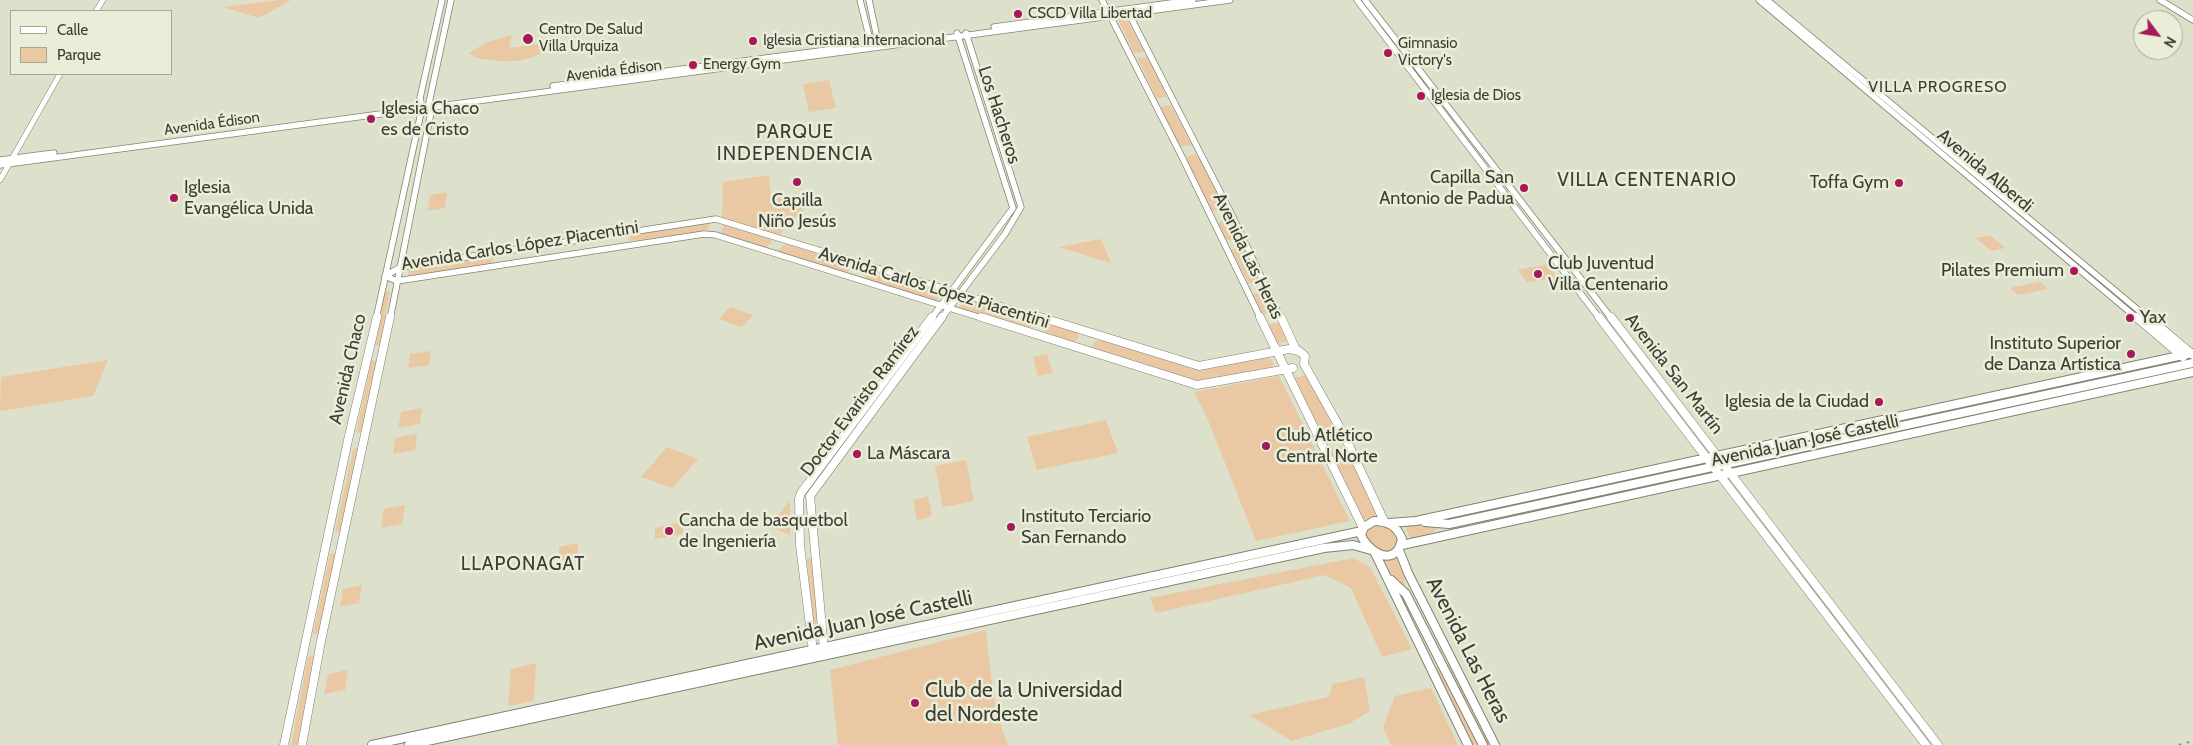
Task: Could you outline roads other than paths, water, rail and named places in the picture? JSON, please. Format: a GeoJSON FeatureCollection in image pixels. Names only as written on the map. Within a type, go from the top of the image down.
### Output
{"type":"FeatureCollection","features":[{"type":"Feature","properties":{"kind":"main road","name":"Avenida Chaco"},"geometry":{"type":"LineString","coordinates":[[284,745],[385,276],[442,0]]}},
{"type":"Feature","properties":{"kind":"main road","name":"Avenida Chaco"},"geometry":{"type":"LineString","coordinates":[[302,745],[321,641],[384,352],[451,0]]}},
{"type":"Feature","properties":{"kind":"main road"},"geometry":{"type":"LineString","coordinates":[[860,0],[871,46]]}},
{"type":"Feature","properties":{"kind":"main road"},"geometry":{"type":"LineString","coordinates":[[869,0],[878,45]]}},
{"type":"Feature","properties":{"kind":"main road","name":"Avenida Las Heras"},"geometry":{"type":"LineString","coordinates":[[1102,0],[1111,13],[1284,360],[1362,530]]}},
{"type":"Feature","properties":{"kind":"main road","name":"Avenida Las Heras"},"geometry":{"type":"LineString","coordinates":[[1107,0],[1111,13]]}},
{"type":"Feature","properties":{"kind":"main road","name":"Avenida Édison"},"geometry":{"type":"LineString","coordinates":[[1127,11],[1193,0]]}},
{"type":"Feature","properties":{"kind":"main road","name":"Avenida Édison"},"geometry":{"type":"LineString","coordinates":[[0,165],[11,161],[1111,13],[1230,0]]}},
{"type":"Feature","properties":{"kind":"main road","name":"Avenida San Martín"},"geometry":{"type":"LineString","coordinates":[[1357,0],[1926,745]]}},
{"type":"Feature","properties":{"kind":"main road","name":"Avenida San Martín"},"geometry":{"type":"LineString","coordinates":[[1365,0],[1938,745]]}},
{"type":"Feature","properties":{"kind":"main road","name":"Avenida Alberdi"},"geometry":{"type":"LineString","coordinates":[[1759,0],[2182,356]]}},
{"type":"Feature","properties":{"kind":"main road","name":"Avenida Alberdi"},"geometry":{"type":"LineString","coordinates":[[1767,0],[2193,361]]}},
{"type":"Feature","properties":{"kind":"main road"},"geometry":{"type":"LineString","coordinates":[[2160,0],[2193,20]]}},
{"type":"Feature","properties":{"kind":"main road"},"geometry":{"type":"LineString","coordinates":[[2168,0],[2193,15]]}},
{"type":"Feature","properties":{"kind":"main road","name":"Avenida Las Heras"},"geometry":{"type":"LineString","coordinates":[[1127,11],[1232,215],[1299,351],[1305,356],[1304,364],[1345,437],[1386,522]]}},
{"type":"Feature","properties":{"kind":"main road","name":"Los Hacheros"},"geometry":{"type":"LineString","coordinates":[[966,33],[1022,208]]}},
{"type":"Feature","properties":{"kind":"main road","name":"Los Hacheros"},"geometry":{"type":"LineString","coordinates":[[958,34],[1013,208]]}},
{"type":"Feature","properties":{"kind":"main road","name":"Avenida Édison"},"geometry":{"type":"LineString","coordinates":[[0,160],[11,161]]}},
{"type":"Feature","properties":{"kind":"main road","name":"Doctor Evaristo Ramírez"},"geometry":{"type":"LineString","coordinates":[[819,652],[810,496],[945,307],[951,292],[1013,208]]}},
{"type":"Feature","properties":{"kind":"main road","name":"Doctor Evaristo Ramírez"},"geometry":{"type":"LineString","coordinates":[[819,652],[800,545],[799,499],[801,493],[945,307],[960,294],[1022,208]]}},
{"type":"Feature","properties":{"kind":"main road","name":"Avenida Carlos López Piacentini"},"geometry":{"type":"LineString","coordinates":[[385,276],[399,268],[716,219],[951,292],[1200,366],[1284,360],[1304,364]]}},
{"type":"Feature","properties":{"kind":"main road","name":"Avenida Carlos López Piacentini"},"geometry":{"type":"LineString","coordinates":[[385,276],[397,281],[704,234],[716,235],[1197,385],[1284,360],[1299,351]]}},
{"type":"Feature","properties":{"kind":"main road","name":"Avenida Juan José Castelli"},"geometry":{"type":"LineString","coordinates":[[1416,521],[2182,356],[2193,361]]}},
{"type":"Feature","properties":{"kind":"main road","name":"Avenida Juan José Castelli"},"geometry":{"type":"LineString","coordinates":[[1386,522],[1416,521],[1449,524],[2193,361]]}},
{"type":"Feature","properties":{"kind":"main road","name":"Avenida Juan José Castelli"},"geometry":{"type":"LineString","coordinates":[[1400,547],[1424,539],[1618,499],[1729,473],[2193,361]]}},
{"type":"Feature","properties":{"kind":"main road"},"geometry":{"type":"LineString","coordinates":[[1374,521],[1386,522],[1400,532],[1400,547],[1388,554],[1373,552],[1363,542],[1362,530],[1374,521]]}},
{"type":"Feature","properties":{"kind":"main road","name":"Avenida Juan José Castelli"},"geometry":{"type":"LineString","coordinates":[[1424,539],[1449,524]]}},
{"type":"Feature","properties":{"kind":"main road","name":"Avenida Juan José Castelli"},"geometry":{"type":"LineString","coordinates":[[409,745],[1362,530]]}},
{"type":"Feature","properties":{"kind":"main road","name":"Avenida Juan José Castelli"},"geometry":{"type":"LineString","coordinates":[[372,745],[1324,548],[1349,544],[1359,545],[1373,552]]}},
{"type":"Feature","properties":{"kind":"main road","name":"Avenida Las Heras"},"geometry":{"type":"LineString","coordinates":[[1400,547],[1408,573],[1495,745]]}},
{"type":"Feature","properties":{"kind":"main road","name":"Avenida Las Heras"},"geometry":{"type":"LineString","coordinates":[[1373,552],[1468,745]]}},
{"type":"Feature","properties":{"kind":"main road","name":"Avenida Las Heras"},"geometry":{"type":"LineString","coordinates":[[1406,594],[1408,573]]}},
{"type":"Feature","properties":{"kind":"main road","name":"Avenida Las Heras"},"geometry":{"type":"LineString","coordinates":[[1386,576],[1406,594],[1483,745]]}},
{"type":"Feature","properties":{"kind":"street"},"geometry":{"type":"LineString","coordinates":[[0,180],[59,75]]}},
{"type":"Feature","properties":{"kind":"railway"},"geometry":{"type":"LineString","coordinates":[[2179,745],[2193,741]]}},
{"type":"Feature","properties":{"kind":"place","name":"CSCD Villa Libertad"},"geometry":{"type":"Point","coordinates":[1018,14]}},
{"type":"Feature","properties":{"kind":"place","name":"Centro De Salud Villa Urquiza"},"geometry":{"type":"Point","coordinates":[528,39]}},
{"type":"Feature","properties":{"kind":"place","name":"Iglesia Cristiana Internacional"},"geometry":{"type":"Point","coordinates":[753,41]}},
{"type":"Feature","properties":{"kind":"place","name":"Gimnasio Victory's"},"geometry":{"type":"Point","coordinates":[1388,53]}},
{"type":"Feature","properties":{"kind":"place","name":"Energy Gym"},"geometry":{"type":"Point","coordinates":[693,65]}},
{"type":"Feature","properties":{"kind":"place","name":"Iglesia de Dios"},"geometry":{"type":"Point","coordinates":[1421,96]}},
{"type":"Feature","properties":{"kind":"place","name":"Iglesia Chaco es de Cristo"},"geometry":{"type":"Point","coordinates":[371,119]}},
{"type":"Feature","properties":{"kind":"place","name":"Capilla Niño Jesús"},"geometry":{"type":"Point","coordinates":[797,182]}},
{"type":"Feature","properties":{"kind":"place","name":"Toffa Gym"},"geometry":{"type":"Point","coordinates":[1899,183]}},
{"type":"Feature","properties":{"kind":"place","name":"Capilla San Antonio de Padua"},"geometry":{"type":"Point","coordinates":[1524,188]}},
{"type":"Feature","properties":{"kind":"place","name":"Iglesia Evangélica Unida"},"geometry":{"type":"Point","coordinates":[174,198]}},
{"type":"Feature","properties":{"kind":"place","name":"Pilates Premium"},"geometry":{"type":"Point","coordinates":[2074,271]}},
{"type":"Feature","properties":{"kind":"place","name":"Club Juventud Villa Centenario"},"geometry":{"type":"Point","coordinates":[1538,274]}},
{"type":"Feature","properties":{"kind":"place","name":"Yax"},"geometry":{"type":"Point","coordinates":[2130,318]}},
{"type":"Feature","properties":{"kind":"place","name":"Instituto Superior de Danza Artística"},"geometry":{"type":"Point","coordinates":[2131,354]}},
{"type":"Feature","properties":{"kind":"place","name":"Iglesia de la Ciudad"},"geometry":{"type":"Point","coordinates":[1879,402]}},
{"type":"Feature","properties":{"kind":"place","name":"Club Atlético Central Norte"},"geometry":{"type":"Point","coordinates":[1266,446]}},
{"type":"Feature","properties":{"kind":"place","name":"La Máscara"},"geometry":{"type":"Point","coordinates":[857,454]}},
{"type":"Feature","properties":{"kind":"place","name":"Instituto Terciario San Fernando"},"geometry":{"type":"Point","coordinates":[1011,527]}},
{"type":"Feature","properties":{"kind":"place","name":"Cancha de basquetbol de Ingeniería"},"geometry":{"type":"Point","coordinates":[669,531]}},
{"type":"Feature","properties":{"kind":"place","name":"Club de la Universidad del Nordeste"},"geometry":{"type":"Point","coordinates":[915,703]}},
{"type":"Feature","properties":{"kind":"district","name":"VILLA PROGRESO"},"geometry":{"type":"Point","coordinates":[1938,87]}},
{"type":"Feature","properties":{"kind":"district","name":"PARQUE INDEPENDENCIA"},"geometry":{"type":"Point","coordinates":[795,143]}},
{"type":"Feature","properties":{"kind":"district","name":"VILLA CENTENARIO"},"geometry":{"type":"Point","coordinates":[1647,180]}},
{"type":"Feature","properties":{"kind":"district","name":"LLAPONAGAT"},"geometry":{"type":"Point","coordinates":[523,564]}}]}
